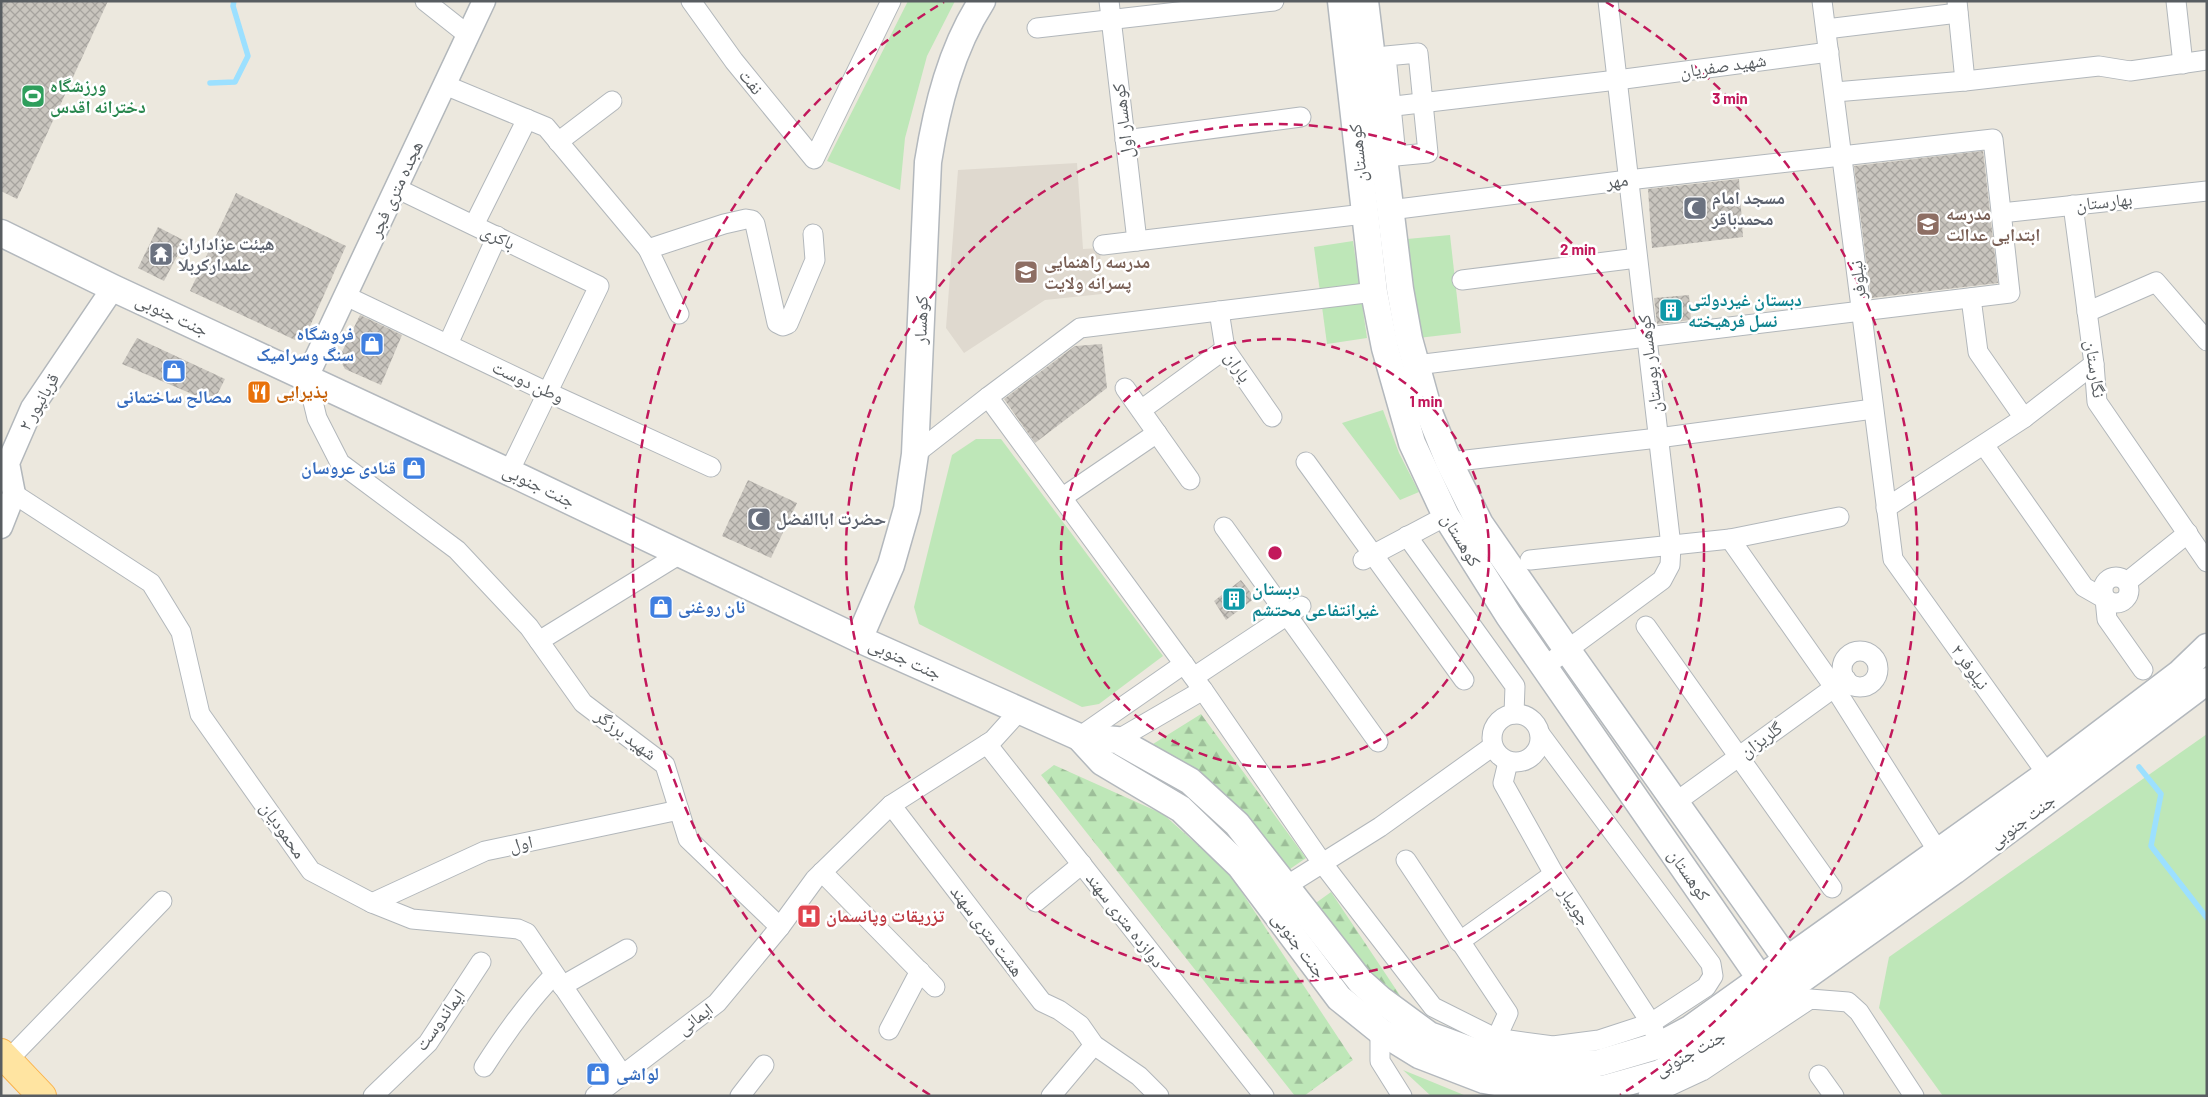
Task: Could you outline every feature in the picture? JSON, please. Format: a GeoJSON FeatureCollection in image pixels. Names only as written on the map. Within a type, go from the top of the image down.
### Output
{"type":"FeatureCollection","features":[{"type":"Feature","properties":{"kind":"main road","name":"کوهسار"},"geometry":{"type":"LineString","coordinates":[[859,639],[891,565],[906,508],[915,454],[928,162],[933,128],[948,76],[968,23],[982,1]]}},
{"type":"Feature","properties":{"kind":"main road","name":"کوهستان"},"geometry":{"type":"LineString","coordinates":[[1341,1],[1374,292],[1384,348],[1412,443],[1452,526],[1544,668],[1768,990]]}},
{"type":"Feature","properties":{"kind":"main road","name":"کوهستان"},"geometry":{"type":"LineString","coordinates":[[1365,1],[1385,108],[1390,210],[1400,289],[1409,339],[1430,415],[1449,462],[1480,524],[1795,970]]}},
{"type":"Feature","properties":{"kind":"main road","name":"جنت جنوبی"},"geometry":{"type":"LineString","coordinates":[[1,233],[113,288],[308,377],[859,639],[1079,736],[1117,740],[1190,781],[1237,824],[1360,981],[1380,999],[1429,1035],[1492,1048],[1539,1065],[1599,1063],[1656,1034],[1690,1029],[1768,990]]}},
{"type":"Feature","properties":{"kind":"main road"},"geometry":{"type":"LineString","coordinates":[[1452,526],[1480,524]]}},
{"type":"Feature","properties":{"kind":"main road","name":"جنت جنوبی"},"geometry":{"type":"LineString","coordinates":[[1079,736],[1102,762],[1181,809],[1240,866],[1339,998],[1380,1031],[1419,1055],[1484,1080],[1527,1092],[1603,1089],[1660,1073],[1704,1048],[1768,990],[1939,853],[2180,673],[2207,647]]}},
{"type":"Feature","properties":{"kind":"main road","name":"جنت جنوبی"},"geometry":{"type":"LineString","coordinates":[[1795,970],[1962,865],[2207,681]]}},
{"type":"Feature","properties":{"kind":"main road"},"geometry":{"type":"LineString","coordinates":[[1651,820],[1676,802]]}},
{"type":"Feature","properties":{"kind":"main road"},"geometry":{"type":"LineString","coordinates":[[4,1056],[42,1096]]}},
{"type":"Feature","properties":{"kind":"street"},"geometry":{"type":"LineString","coordinates":[[425,1],[468,35]]}},
{"type":"Feature","properties":{"kind":"street","name":"هجده متری فجر"},"geometry":{"type":"LineString","coordinates":[[308,377],[484,1]]}},
{"type":"Feature","properties":{"kind":"street","name":"نفت"},"geometry":{"type":"LineString","coordinates":[[691,1],[734,61],[814,159],[891,1]]}},
{"type":"Feature","properties":{"kind":"street"},"geometry":{"type":"LineString","coordinates":[[1037,28],[1110,10],[1274,1]]}},
{"type":"Feature","properties":{"kind":"street","name":"کوهسار بوستان"},"geometry":{"type":"LineString","coordinates":[[1544,668],[1662,580],[1670,565],[1671,546],[1608,1]]}},
{"type":"Feature","properties":{"kind":"street","name":"نیلوفر"},"geometry":{"type":"LineString","coordinates":[[1822,1],[1844,155],[1861,310],[1893,559]]}},
{"type":"Feature","properties":{"kind":"street"},"geometry":{"type":"LineString","coordinates":[[2176,1],[2183,64]]}},
{"type":"Feature","properties":{"kind":"street"},"geometry":{"type":"LineString","coordinates":[[1826,29],[1958,7],[1965,81]]}},
{"type":"Feature","properties":{"kind":"street","name":"کوهسار اول"},"geometry":{"type":"LineString","coordinates":[[1110,10],[1137,241]]}},
{"type":"Feature","properties":{"kind":"street","name":"شهید صفریان"},"geometry":{"type":"LineString","coordinates":[[1385,108],[1829,52]]}},
{"type":"Feature","properties":{"kind":"street"},"geometry":{"type":"LineString","coordinates":[[1418,53],[1423,103],[1428,153],[1396,156],[1385,108],[1386,56],[1418,53]]}},
{"type":"Feature","properties":{"kind":"street"},"geometry":{"type":"LineString","coordinates":[[1834,92],[1965,81],[2099,66],[2130,71],[2207,60]]}},
{"type":"Feature","properties":{"kind":"street"},"geometry":{"type":"LineString","coordinates":[[445,85],[546,127],[648,249],[678,314]]}},
{"type":"Feature","properties":{"kind":"street"},"geometry":{"type":"LineString","coordinates":[[558,142],[612,101]]}},
{"type":"Feature","properties":{"kind":"street"},"geometry":{"type":"LineString","coordinates":[[1125,140],[1301,116]]}},
{"type":"Feature","properties":{"kind":"street"},"geometry":{"type":"LineString","coordinates":[[474,225],[527,119]]}},
{"type":"Feature","properties":{"kind":"street","name":"مهر"},"geometry":{"type":"LineString","coordinates":[[1390,210],[1628,180],[1993,139],[2001,213]]}},
{"type":"Feature","properties":{"kind":"street","name":"باکری"},"geometry":{"type":"LineString","coordinates":[[396,188],[599,286],[547,392]]}},
{"type":"Feature","properties":{"kind":"street","name":"بهارستان"},"geometry":{"type":"LineString","coordinates":[[2001,213],[2207,191]]}},
{"type":"Feature","properties":{"kind":"street","name":"نگارستان"},"geometry":{"type":"LineString","coordinates":[[2073,205],[2094,364],[2097,402],[2207,562]]}},
{"type":"Feature","properties":{"kind":"street"},"geometry":{"type":"LineString","coordinates":[[1416,365],[2010,293],[2001,213]]}},
{"type":"Feature","properties":{"kind":"street"},"geometry":{"type":"LineString","coordinates":[[1103,245],[1364,214]]}},
{"type":"Feature","properties":{"kind":"street"},"geometry":{"type":"LineString","coordinates":[[648,249],[724,224],[746,219],[752,220],[756,224],[777,323],[783,326],[788,324],[815,260],[813,234]]}},
{"type":"Feature","properties":{"kind":"street"},"geometry":{"type":"LineString","coordinates":[[448,344],[497,236]]}},
{"type":"Feature","properties":{"kind":"street"},"geometry":{"type":"LineString","coordinates":[[1462,280],[1638,258]]}},
{"type":"Feature","properties":{"kind":"street"},"geometry":{"type":"LineString","coordinates":[[2087,312],[2156,282],[2207,341]]}},
{"type":"Feature","properties":{"kind":"street","name":"قربانپور ۲"},"geometry":{"type":"LineString","coordinates":[[14,494],[8,463],[32,408],[113,288]]}},
{"type":"Feature","properties":{"kind":"street"},"geometry":{"type":"LineString","coordinates":[[915,454],[1080,328],[1374,292]]}},
{"type":"Feature","properties":{"kind":"street","name":"وطن دوست"},"geometry":{"type":"LineString","coordinates":[[346,296],[547,392],[711,467]]}},
{"type":"Feature","properties":{"kind":"street"},"geometry":{"type":"LineString","coordinates":[[1972,298],[1978,352],[2024,418]]}},
{"type":"Feature","properties":{"kind":"street","name":"یاران"},"geometry":{"type":"LineString","coordinates":[[1219,311],[1225,349],[1272,417]]}},
{"type":"Feature","properties":{"kind":"street"},"geometry":{"type":"LineString","coordinates":[[1141,410],[1225,349]]}},
{"type":"Feature","properties":{"kind":"street"},"geometry":{"type":"LineString","coordinates":[[1886,508],[2024,418],[2094,364]]}},
{"type":"Feature","properties":{"kind":"street","name":"شهید برزگر"},"geometry":{"type":"LineString","coordinates":[[308,377],[317,418],[340,462],[457,550],[529,627],[583,703],[665,764],[688,839],[780,927]]}},
{"type":"Feature","properties":{"kind":"street"},"geometry":{"type":"LineString","coordinates":[[1125,388],[1190,480]]}},
{"type":"Feature","properties":{"kind":"street"},"geometry":{"type":"LineString","coordinates":[[509,472],[547,392]]}},
{"type":"Feature","properties":{"kind":"street"},"geometry":{"type":"LineString","coordinates":[[988,397],[1194,677],[1323,864],[1433,1007],[1492,1048],[1508,1013],[1406,860]]}},
{"type":"Feature","properties":{"kind":"street"},"geometry":{"type":"LineString","coordinates":[[1449,462],[1658,438],[1874,409]]}},
{"type":"Feature","properties":{"kind":"street"},"geometry":{"type":"LineString","coordinates":[[1063,497],[1157,433]]}},
{"type":"Feature","properties":{"kind":"street"},"geometry":{"type":"LineString","coordinates":[[1984,445],[2084,587],[2114,604],[2123,602],[2128,596],[2130,589],[2126,582],[2188,533]]}},
{"type":"Feature","properties":{"kind":"street"},"geometry":{"type":"LineString","coordinates":[[1306,462],[1367,557],[1464,680]]}},
{"type":"Feature","properties":{"kind":"street"},"geometry":{"type":"LineString","coordinates":[[1,527],[14,494]]}},
{"type":"Feature","properties":{"kind":"street","name":"محمودیان"},"geometry":{"type":"LineString","coordinates":[[14,494],[150,583],[181,632],[200,714],[311,871],[372,903],[412,919],[518,929],[528,934],[622,1074]]}},
{"type":"Feature","properties":{"kind":"street"},"geometry":{"type":"LineString","coordinates":[[1530,560],[1730,539],[1839,517]]}},
{"type":"Feature","properties":{"kind":"street"},"geometry":{"type":"LineString","coordinates":[[1367,557],[1406,536],[1452,526]]}},
{"type":"Feature","properties":{"kind":"street"},"geometry":{"type":"LineString","coordinates":[[1224,527],[1294,611],[1378,742]]}},
{"type":"Feature","properties":{"kind":"street"},"geometry":{"type":"LineString","coordinates":[[1406,536],[1515,686],[1514,714]]}},
{"type":"Feature","properties":{"kind":"street"},"geometry":{"type":"LineString","coordinates":[[1730,539],[1840,683],[1939,853]]}},
{"type":"Feature","properties":{"kind":"street"},"geometry":{"type":"LineString","coordinates":[[539,641],[680,554]]}},
{"type":"Feature","properties":{"kind":"street","name":"نیلوفر ۲"},"geometry":{"type":"LineString","coordinates":[[1893,559],[2047,774]]}},
{"type":"Feature","properties":{"kind":"street"},"geometry":{"type":"LineString","coordinates":[[2105,598],[2107,619],[2143,670]]}},
{"type":"Feature","properties":{"kind":"street"},"geometry":{"type":"LineString","coordinates":[[1117,740],[1194,677],[1294,611]]}},
{"type":"Feature","properties":{"kind":"street"},"geometry":{"type":"LineString","coordinates":[[1646,626],[1832,888]]}},
{"type":"Feature","properties":{"kind":"street"},"geometry":{"type":"LineString","coordinates":[[1079,736],[1194,677]]}},
{"type":"Feature","properties":{"kind":"street","name":"گلریزان"},"geometry":{"type":"LineString","coordinates":[[1676,802],[1840,683]]}},
{"type":"Feature","properties":{"kind":"street"},"geometry":{"type":"LineString","coordinates":[[780,927],[822,872],[891,805],[987,744],[1020,710]]}},
{"type":"Feature","properties":{"kind":"street"},"geometry":{"type":"LineString","coordinates":[[1540,734],[1540,747],[1532,757],[1521,763],[1508,762],[1497,755],[1493,746],[1492,730],[1499,720],[1514,714],[1524,715],[1535,722],[1540,734],[1711,964],[1713,976],[1706,987],[1656,1034]]}},
{"type":"Feature","properties":{"kind":"street","name":"دوازده متری سهند"},"geometry":{"type":"LineString","coordinates":[[987,744],[1264,1096]]}},
{"type":"Feature","properties":{"kind":"street"},"geometry":{"type":"LineString","coordinates":[[1286,886],[1380,827],[1493,746]]}},
{"type":"Feature","properties":{"kind":"street","name":"جویبار"},"geometry":{"type":"LineString","coordinates":[[1508,762],[1504,783],[1554,874],[1656,1034]]}},
{"type":"Feature","properties":{"kind":"street","name":"هشت متری سهند"},"geometry":{"type":"LineString","coordinates":[[891,805],[1042,1002],[1059,1010],[1080,1025],[1094,1045]]}},
{"type":"Feature","properties":{"kind":"street","name":"اول"},"geometry":{"type":"LineString","coordinates":[[372,903],[485,851],[679,810]]}},
{"type":"Feature","properties":{"kind":"street"},"geometry":{"type":"LineString","coordinates":[[1036,902],[1082,864]]}},
{"type":"Feature","properties":{"kind":"street"},"geometry":{"type":"LineString","coordinates":[[822,872],[935,987]]}},
{"type":"Feature","properties":{"kind":"street"},"geometry":{"type":"LineString","coordinates":[[1460,942],[1554,874]]}},
{"type":"Feature","properties":{"kind":"street"},"geometry":{"type":"LineString","coordinates":[[4,1056],[162,901]]}},
{"type":"Feature","properties":{"kind":"street","name":"ایمانی"},"geometry":{"type":"LineString","coordinates":[[595,1096],[717,1003],[780,927]]}},
{"type":"Feature","properties":{"kind":"street"},"geometry":{"type":"LineString","coordinates":[[484,1067],[522,1011],[558,980],[627,949]]}},
{"type":"Feature","properties":{"kind":"street","name":"ایماندوست"},"geometry":{"type":"LineString","coordinates":[[373,1096],[428,1043],[481,962]]}},
{"type":"Feature","properties":{"kind":"street"},"geometry":{"type":"LineString","coordinates":[[889,1030],[920,971]]}},
{"type":"Feature","properties":{"kind":"street"},"geometry":{"type":"LineString","coordinates":[[1648,1096],[1702,1071],[1810,999],[1848,1002],[1859,1012],[1914,1096]]}},
{"type":"Feature","properties":{"kind":"street"},"geometry":{"type":"LineString","coordinates":[[1380,1031],[1380,1061],[1402,1096]]}},
{"type":"Feature","properties":{"kind":"street"},"geometry":{"type":"LineString","coordinates":[[1051,1096],[1094,1045],[1139,1076],[1159,1096]]}},
{"type":"Feature","properties":{"kind":"street"},"geometry":{"type":"LineString","coordinates":[[740,1096],[764,1065]]}},
{"type":"Feature","properties":{"kind":"street"},"geometry":{"type":"LineString","coordinates":[[1819,1075],[1834,1096]]}},
{"type":"Feature","properties":{"kind":"shaded area","name":"مدرسه راهنمایی پسرانه ولایت"},"geometry":{"type":"Polygon","coordinates":[[[1077,163],[1083,249],[1100,248],[1102,294],[1045,300],[964,353],[946,328],[958,170],[1077,163]]]}},
{"type":"Feature","properties":{"kind":"green space"},"geometry":{"type":"Polygon","coordinates":[[[908,1],[955,1],[927,56],[905,138],[900,190],[827,161],[908,1]]]}},
{"type":"Feature","properties":{"kind":"green space"},"geometry":{"type":"Polygon","coordinates":[[[1450,235],[1461,333],[1418,338],[1407,239],[1450,235]]]}},
{"type":"Feature","properties":{"kind":"green space"},"geometry":{"type":"Polygon","coordinates":[[[1353,241],[1367,338],[1327,344],[1314,247],[1353,241]]]}},
{"type":"Feature","properties":{"kind":"green space"},"geometry":{"type":"Polygon","coordinates":[[[1383,410],[1399,453],[1419,492],[1400,500],[1342,423],[1383,410]]]}},
{"type":"Feature","properties":{"kind":"green space"},"geometry":{"type":"Polygon","coordinates":[[[976,439],[1001,439],[1163,656],[1099,704],[1082,707],[919,624],[914,607],[952,455],[976,439]]]}},
{"type":"Feature","properties":{"kind":"green space"},"geometry":{"type":"Polygon","coordinates":[[[1201,714],[1306,858],[1290,869],[1226,797],[1145,749],[1201,714]]]}},
{"type":"Feature","properties":{"kind":"green space"},"geometry":{"type":"Polygon","coordinates":[[[2207,734],[2207,1096],[1943,1096],[1879,1008],[1889,957],[2207,734]]]}},
{"type":"Feature","properties":{"kind":"green space"},"geometry":{"type":"Polygon","coordinates":[[[1054,765],[1163,814],[1229,873],[1353,1060],[1304,1096],[1295,1096],[1041,775],[1054,765]]]}},
{"type":"Feature","properties":{"kind":"green space"},"geometry":{"type":"Polygon","coordinates":[[[1331,892],[1401,997],[1394,1001],[1313,905],[1331,892]]]}},
{"type":"Feature","properties":{"kind":"green space"},"geometry":{"type":"Polygon","coordinates":[[[1403,1070],[1464,1095],[1471,1096],[1431,1096],[1403,1070]]]}},
{"type":"Feature","properties":{"kind":"building","name":"ورزشگاه دخترانه اقدس"},"geometry":{"type":"Polygon","coordinates":[[[1,1],[108,1],[17,199],[1,191],[1,1]]]}},
{"type":"Feature","properties":{"kind":"building","name":"مدرسه ابتدایی عدالت"},"geometry":{"type":"Polygon","coordinates":[[[1983,151],[1998,283],[1871,298],[1854,166],[1983,151]]]}},
{"type":"Feature","properties":{"kind":"building","name":"مسجد امام محمدباقر"},"geometry":{"type":"Polygon","coordinates":[[[1739,179],[1743,237],[1652,248],[1648,189],[1739,179]]]}},
{"type":"Feature","properties":{"kind":"building"},"geometry":{"type":"Polygon","coordinates":[[[236,193],[346,246],[306,335],[295,340],[190,291],[236,193]]]}},
{"type":"Feature","properties":{"kind":"building","name":"هیئت عزاداران علمدارکربلا"},"geometry":{"type":"Polygon","coordinates":[[[158,227],[185,241],[164,281],[138,268],[158,227]]]}},
{"type":"Feature","properties":{"kind":"building","name":"دبستان غیردولتی نسل فرهیخته"},"geometry":{"type":"Polygon","coordinates":[[[1689,295],[1691,320],[1657,324],[1654,298],[1689,295]]]}},
{"type":"Feature","properties":{"kind":"building","name":"فروشگاه سنگ وسرامیک"},"geometry":{"type":"Polygon","coordinates":[[[360,315],[402,335],[381,385],[345,369],[339,358],[360,315]]]}},
{"type":"Feature","properties":{"kind":"building","name":"مصالح ساختمانی"},"geometry":{"type":"Polygon","coordinates":[[[137,338],[225,379],[213,403],[122,364],[137,338]]]}},
{"type":"Feature","properties":{"kind":"building"},"geometry":{"type":"Polygon","coordinates":[[[1102,344],[1107,388],[1035,443],[1004,399],[1075,346],[1102,344]]]}},
{"type":"Feature","properties":{"kind":"building","name":"حضرت اباالفضل"},"geometry":{"type":"Polygon","coordinates":[[[748,480],[797,503],[771,558],[722,536],[748,480]]]}},
{"type":"Feature","properties":{"kind":"building","name":"دبستان غیرانتفاعی محتشم"},"geometry":{"type":"Polygon","coordinates":[[[1241,580],[1255,598],[1226,620],[1214,601],[1241,580]]]}},
{"type":"Feature","properties":{"kind":"waterway"},"geometry":{"type":"LineString","coordinates":[[210,83],[235,82],[248,56],[233,6],[234,1]]}},
{"type":"Feature","properties":{"kind":"waterway"},"geometry":{"type":"LineString","coordinates":[[2139,767],[2161,794],[2151,846],[2207,918]]}},
{"type":"Feature","properties":{"kind":"place","name":"ورزشگاه دخترانه اقدس"},"geometry":{"type":"Point","coordinates":[33,96]}},
{"type":"Feature","properties":{"kind":"place","name":"مسجد امام محمدباقر"},"geometry":{"type":"Point","coordinates":[1695,208]}},
{"type":"Feature","properties":{"kind":"place","name":"مدرسه ابتدایی عدالت"},"geometry":{"type":"Point","coordinates":[1928,224]}},
{"type":"Feature","properties":{"kind":"place","name":"هیئت عزاداران علمدارکربلا"},"geometry":{"type":"Point","coordinates":[161,254]}},
{"type":"Feature","properties":{"kind":"place","name":"مدرسه راهنمایی پسرانه ولایت"},"geometry":{"type":"Point","coordinates":[1026,272]}},
{"type":"Feature","properties":{"kind":"place","name":"دبستان غیردولتی نسل فرهیخته"},"geometry":{"type":"Point","coordinates":[1671,310]}},
{"type":"Feature","properties":{"kind":"place","name":"فروشگاه سنگ وسرامیک"},"geometry":{"type":"Point","coordinates":[372,344]}},
{"type":"Feature","properties":{"kind":"place","name":"مصالح ساختمانی"},"geometry":{"type":"Point","coordinates":[174,371]}},
{"type":"Feature","properties":{"kind":"place","name":"پذیرایی"},"geometry":{"type":"Point","coordinates":[259,392]}},
{"type":"Feature","properties":{"kind":"place","name":"قنادی عروسان"},"geometry":{"type":"Point","coordinates":[414,468]}},
{"type":"Feature","properties":{"kind":"place","name":"حضرت اباالفضل"},"geometry":{"type":"Point","coordinates":[759,519]}},
{"type":"Feature","properties":{"kind":"place","name":"دبستان غیرانتفاعی محتشم"},"geometry":{"type":"Point","coordinates":[1234,599]}},
{"type":"Feature","properties":{"kind":"place","name":"نان روغنی"},"geometry":{"type":"Point","coordinates":[661,607]}},
{"type":"Feature","properties":{"kind":"place","name":"تزریقات وپانسمان"},"geometry":{"type":"Point","coordinates":[809,916]}},
{"type":"Feature","properties":{"kind":"place","name":"لواشی"},"geometry":{"type":"Point","coordinates":[598,1074]}}]}
